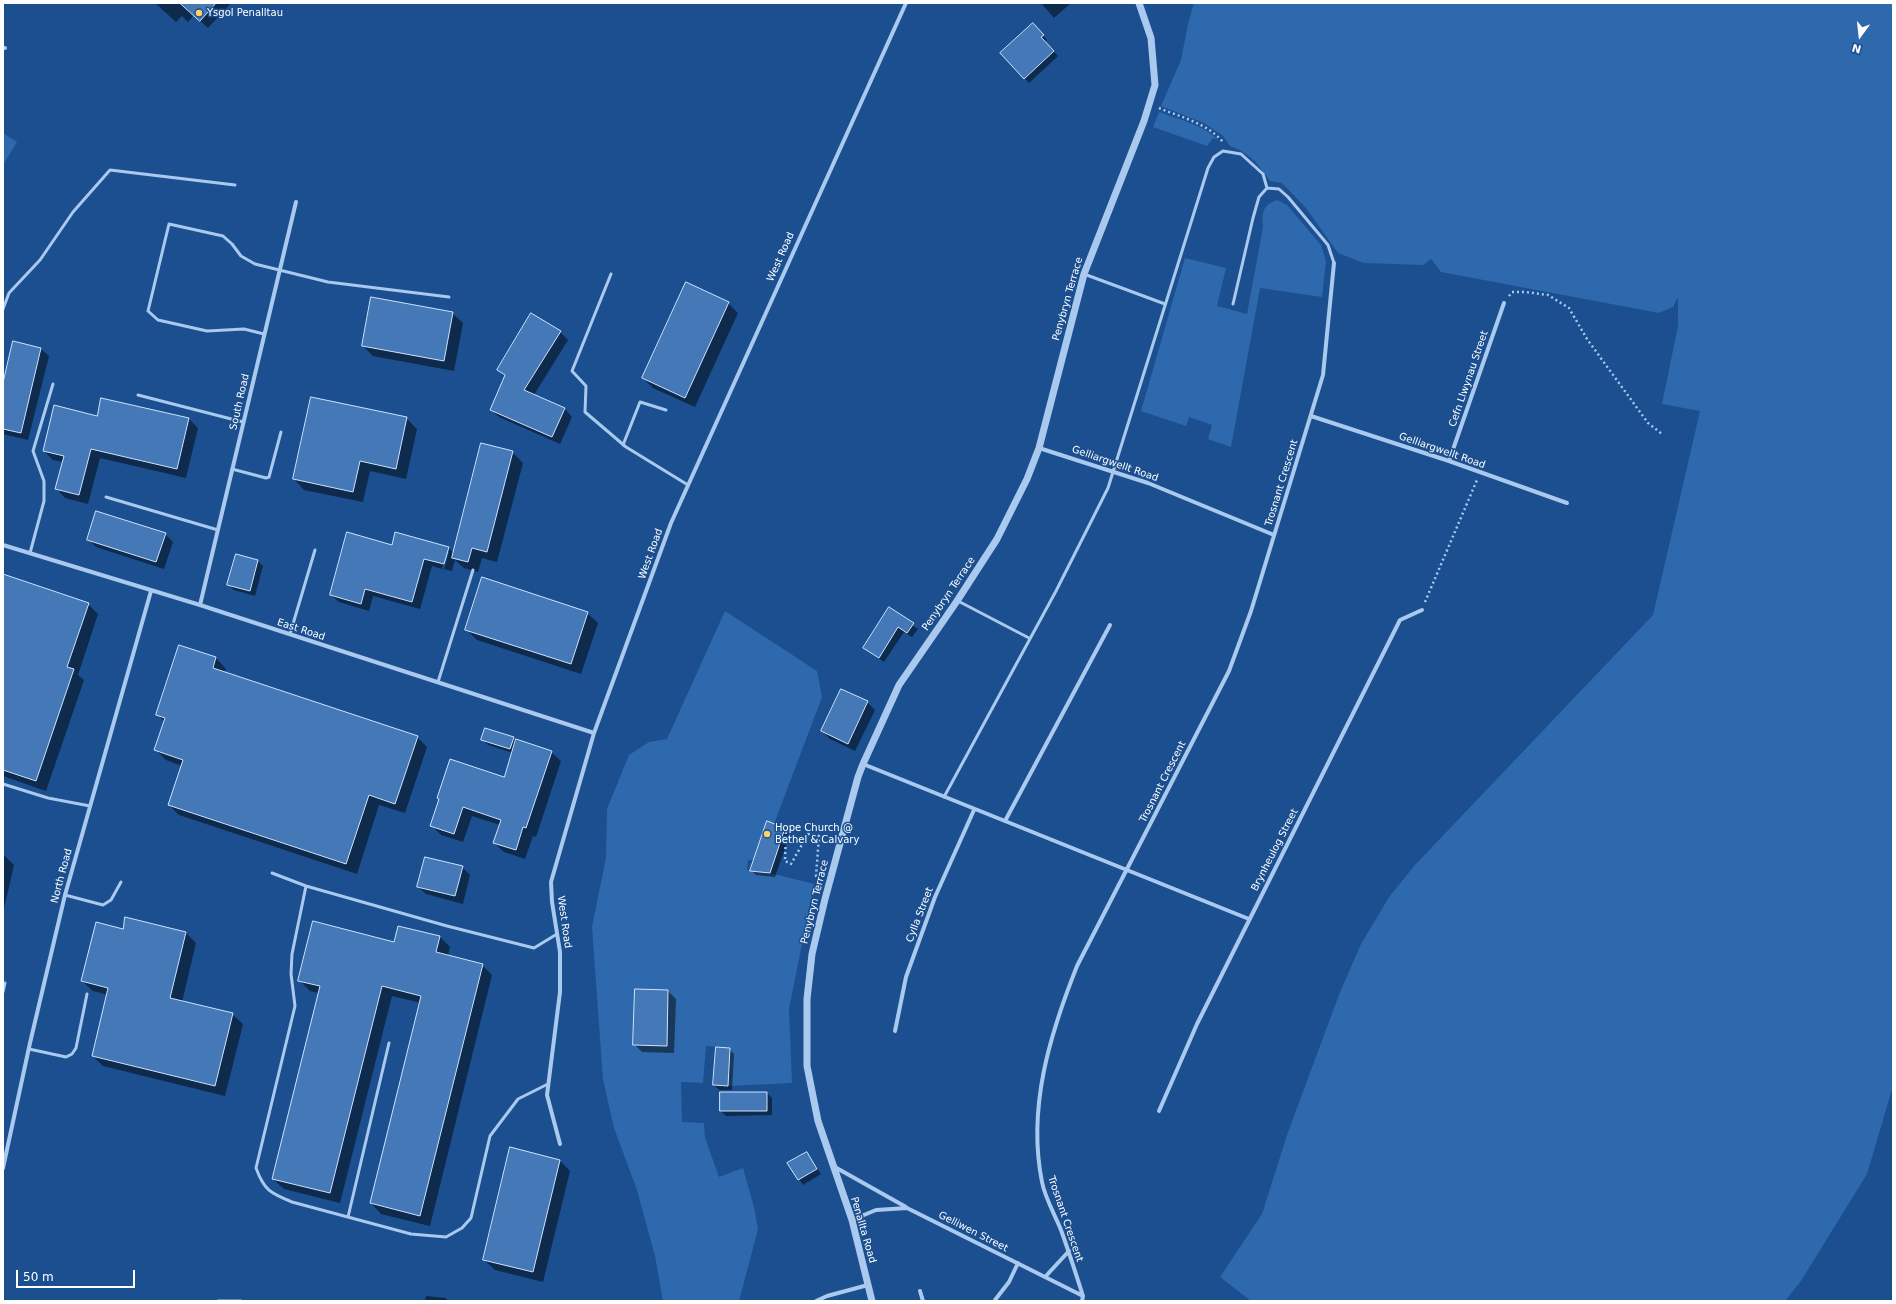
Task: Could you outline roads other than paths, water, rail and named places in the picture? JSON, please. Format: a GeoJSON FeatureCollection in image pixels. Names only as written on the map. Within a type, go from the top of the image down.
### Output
{"type":"FeatureCollection","features":[{"type":"Feature","properties":{"kind":"street","name":"West Road"},"geometry":{"type":"LineString","coordinates":[[560,1144],[547,1096],[560,992],[560,952],[552,902],[551,882],[594,733],[671,523],[906,3]]}},
{"type":"Feature","properties":{"kind":"street","name":"Penybryn Terrace"},"geometry":{"type":"LineString","coordinates":[[833,1166],[818,1121],[807,1066],[807,999],[812,954],[830,880],[858,777],[899,685],[957,601],[997,539],[1027,479],[1039,448],[1084,274],[1144,121],[1155,85],[1151,38],[1139,3]]}},
{"type":"Feature","properties":{"kind":"street","name":"South Road"},"geometry":{"type":"LineString","coordinates":[[200,605],[296,202]]}},
{"type":"Feature","properties":{"kind":"street","name":"Trosnant Crescent"},"geometry":{"type":"LineString","coordinates":[[1083,1299],[1069,1251],[1042,1183],[1037,1136],[1039,1101],[1046,1055],[1058,1013],[1077,966],[1229,671],[1251,611],[1323,375],[1334,263]]}},
{"type":"Feature","properties":{"kind":"street","name":"Cefn Llwynau Street"},"geometry":{"type":"LineString","coordinates":[[1450,461],[1504,303]]}},
{"type":"Feature","properties":{"kind":"street","name":"Gelliargwellt Road"},"geometry":{"type":"LineString","coordinates":[[1311,416],[1450,461],[1567,503]]}},
{"type":"Feature","properties":{"kind":"street","name":"Gelliargwellt Road"},"geometry":{"type":"LineString","coordinates":[[1039,448],[1148,483],[1274,535]]}},
{"type":"Feature","properties":{"kind":"street","name":"East Road"},"geometry":{"type":"LineString","coordinates":[[3,545],[200,605],[594,733]]}},
{"type":"Feature","properties":{"kind":"street","name":"North Road"},"geometry":{"type":"LineString","coordinates":[[3,1168],[65,896],[151,591]]}},
{"type":"Feature","properties":{"kind":"street","name":"Brynheulog Street"},"geometry":{"type":"LineString","coordinates":[[1159,1111],[1197,1024],[1400,620],[1422,610]]}},
{"type":"Feature","properties":{"kind":"street"},"geometry":{"type":"LineString","coordinates":[[1005,821],[1110,625]]}},
{"type":"Feature","properties":{"kind":"street"},"geometry":{"type":"LineString","coordinates":[[863,764],[974,810],[1250,919]]}},
{"type":"Feature","properties":{"kind":"street","name":"Cylla Street"},"geometry":{"type":"LineString","coordinates":[[895,1031],[908,970],[935,897],[974,810]]}},
{"type":"Feature","properties":{"kind":"street","name":"Gelliwen Street"},"geometry":{"type":"LineString","coordinates":[[833,1166],[907,1208],[1018,1263],[1083,1299]]}},
{"type":"Feature","properties":{"kind":"street","name":"Penallta Road"},"geometry":{"type":"LineString","coordinates":[[833,1166],[852,1220],[872,1301]]}},
{"type":"Feature","properties":{"kind":"street"},"geometry":{"type":"LineString","coordinates":[[852,1220],[876,1210],[907,1208]]}},
{"type":"Feature","properties":{"kind":"street"},"geometry":{"type":"LineString","coordinates":[[1045,1277],[1069,1251]]}},
{"type":"Feature","properties":{"kind":"street"},"geometry":{"type":"LineString","coordinates":[[995,1300],[1009,1282],[1018,1263]]}},
{"type":"Feature","properties":{"kind":"street"},"geometry":{"type":"LineString","coordinates":[[816,1301],[827,1296],[868,1285]]}},
{"type":"Feature","properties":{"kind":"street"},"geometry":{"type":"LineString","coordinates":[[920,1291],[923,1301]]}},
{"type":"Feature","properties":{"kind":"lane"},"geometry":{"type":"LineString","coordinates":[[944,797],[1063,578],[1108,488],[1208,168],[1214,157],[1223,151],[1241,154],[1263,174],[1267,188]]}},
{"type":"Feature","properties":{"kind":"lane"},"geometry":{"type":"LineString","coordinates":[[3,309],[9,293],[40,260],[73,212],[110,170],[235,185]]}},
{"type":"Feature","properties":{"kind":"lane"},"geometry":{"type":"LineString","coordinates":[[1267,188],[1279,189],[1288,197],[1328,245],[1334,263]]}},
{"type":"Feature","properties":{"kind":"lane"},"geometry":{"type":"LineString","coordinates":[[1233,304],[1259,197],[1267,188]]}},
{"type":"Feature","properties":{"kind":"lane"},"geometry":{"type":"LineString","coordinates":[[264,334],[244,329],[207,331],[158,320],[148,311],[169,224],[223,236],[232,244],[241,256],[255,264],[328,282],[449,297]]}},
{"type":"Feature","properties":{"kind":"lane"},"geometry":{"type":"LineString","coordinates":[[611,274],[572,371],[586,386],[585,412],[623,444],[688,486]]}},
{"type":"Feature","properties":{"kind":"lane"},"geometry":{"type":"LineString","coordinates":[[1084,274],[1165,304]]}},
{"type":"Feature","properties":{"kind":"lane"},"geometry":{"type":"LineString","coordinates":[[30,553],[44,501],[44,481],[33,451],[53,384]]}},
{"type":"Feature","properties":{"kind":"lane"},"geometry":{"type":"LineString","coordinates":[[138,395],[243,422]]}},
{"type":"Feature","properties":{"kind":"lane"},"geometry":{"type":"LineString","coordinates":[[623,444],[640,402],[666,410]]}},
{"type":"Feature","properties":{"kind":"lane"},"geometry":{"type":"LineString","coordinates":[[232,469],[266,478],[269,477],[281,432]]}},
{"type":"Feature","properties":{"kind":"lane"},"geometry":{"type":"LineString","coordinates":[[106,497],[218,530]]}},
{"type":"Feature","properties":{"kind":"lane"},"geometry":{"type":"LineString","coordinates":[[290,634],[315,550]]}},
{"type":"Feature","properties":{"kind":"lane"},"geometry":{"type":"LineString","coordinates":[[438,682],[473,570]]}},
{"type":"Feature","properties":{"kind":"lane"},"geometry":{"type":"LineString","coordinates":[[957,601],[1030,638]]}},
{"type":"Feature","properties":{"kind":"lane"},"geometry":{"type":"LineString","coordinates":[[3,784],[48,798],[90,806]]}},
{"type":"Feature","properties":{"kind":"lane"},"geometry":{"type":"LineString","coordinates":[[272,873],[306,886],[447,926],[534,948],[557,934]]}},
{"type":"Feature","properties":{"kind":"lane"},"geometry":{"type":"LineString","coordinates":[[65,896],[103,905],[111,900],[121,882]]}},
{"type":"Feature","properties":{"kind":"lane"},"geometry":{"type":"LineString","coordinates":[[306,886],[292,954],[291,974],[295,1006],[256,1168],[262,1184],[277,1196],[292,1202],[411,1234],[446,1237],[462,1228],[470,1218],[490,1136],[518,1099],[548,1084]]}},
{"type":"Feature","properties":{"kind":"lane"},"geometry":{"type":"LineString","coordinates":[[3,992],[5,983]]}},
{"type":"Feature","properties":{"kind":"lane"},"geometry":{"type":"LineString","coordinates":[[29,1049],[66,1057],[72,1054],[76,1048],[87,994]]}},
{"type":"Feature","properties":{"kind":"lane"},"geometry":{"type":"LineString","coordinates":[[348,1217],[389,1043]]}},
{"type":"Feature","properties":{"kind":"lane"},"geometry":{"type":"LineString","coordinates":[[218,1301],[241,1301]]}},
{"type":"Feature","properties":{"kind":"place","name":"Ysgol Penalltau"},"geometry":{"type":"Point","coordinates":[199,13]}},
{"type":"Feature","properties":{"kind":"place","name":"Hope Church @ Bethel & Calvary"},"geometry":{"type":"Point","coordinates":[767,834]}}]}
